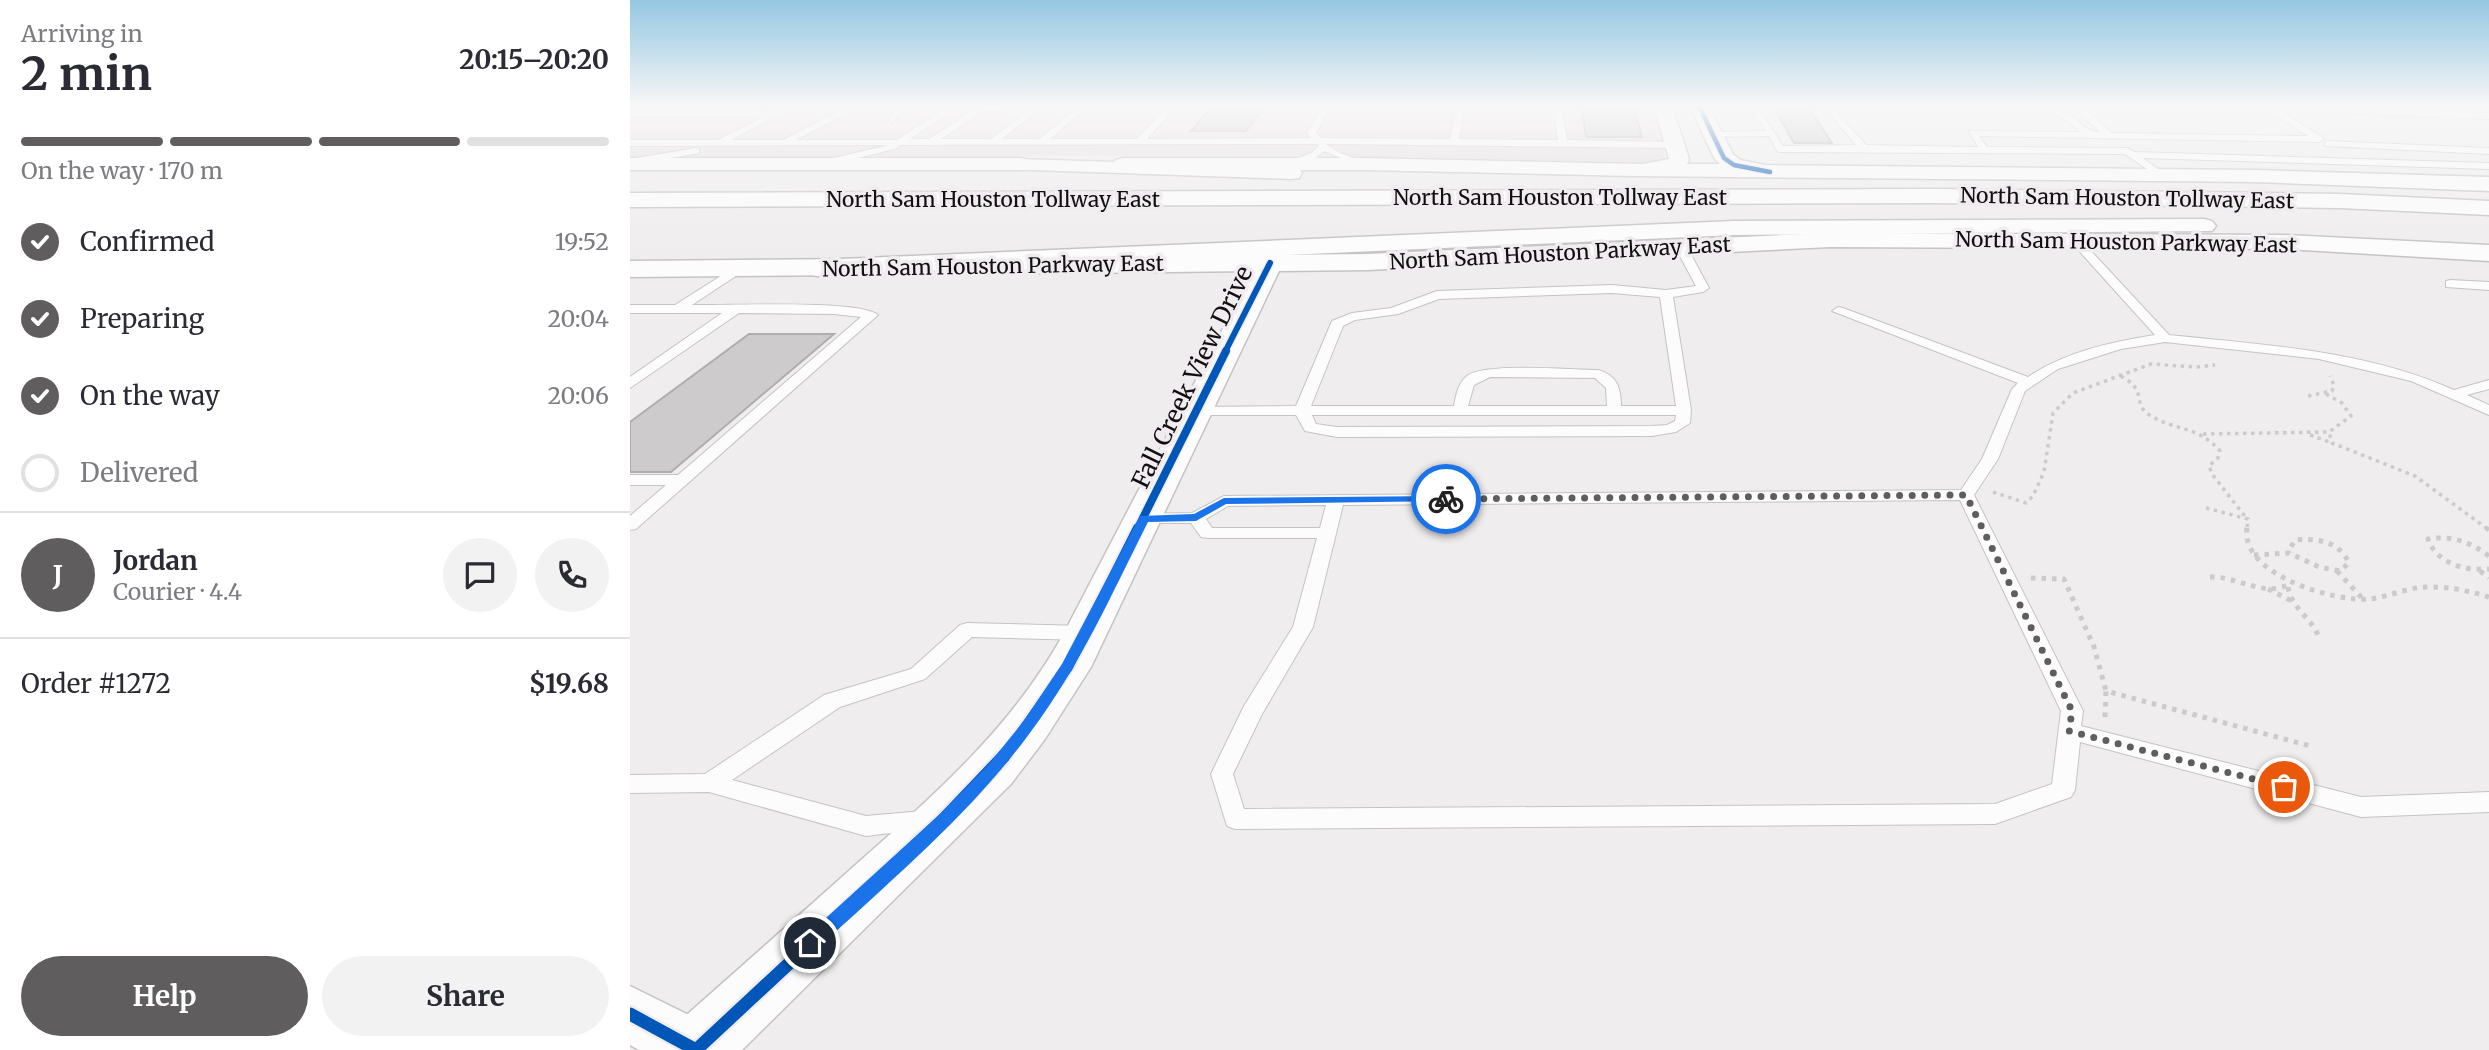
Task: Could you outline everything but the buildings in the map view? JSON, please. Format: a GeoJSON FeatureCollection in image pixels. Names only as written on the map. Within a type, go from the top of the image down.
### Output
{"type":"FeatureCollection","features":[{"type":"Feature","properties":{"kind":"main road"},"geometry":{"type":"LineString","coordinates":[[630,163],[687,155]]}},
{"type":"Feature","properties":{"kind":"main road"},"geometry":{"type":"LineString","coordinates":[[746,155],[814,164],[1362,163],[1634,170],[2160,175],[2489,184]]}},
{"type":"Feature","properties":{"kind":"main road"},"geometry":{"type":"LineString","coordinates":[[1634,170],[1676,165],[1678,155]]}},
{"type":"Feature","properties":{"kind":"main road"},"geometry":{"type":"LineString","coordinates":[[1723,155],[1734,165],[1770,172]]}},
{"type":"Feature","properties":{"kind":"main road"},"geometry":{"type":"LineString","coordinates":[[981,164],[1789,187],[1933,196]]}},
{"type":"Feature","properties":{"kind":"main road","name":"North Sam Houston Tollway East"},"geometry":{"type":"LineString","coordinates":[[630,200],[1933,196],[2340,201],[2489,208]]}},
{"type":"Feature","properties":{"kind":"main road","name":"North Sam Houston Tollway East"},"geometry":{"type":"LineString","coordinates":[[630,222],[1706,215],[2308,221],[2489,228]]}},
{"type":"Feature","properties":{"kind":"main road"},"geometry":{"type":"LineString","coordinates":[[817,268],[1734,228],[2242,225],[2308,221]]}},
{"type":"Feature","properties":{"kind":"main road","name":"North Sam Houston Parkway East"},"geometry":{"type":"LineString","coordinates":[[630,269],[1382,262],[1830,240],[2285,242],[2489,253]]}},
{"type":"Feature","properties":{"kind":"main road","name":"Fall Creek View Drive"},"geometry":{"type":"LineString","coordinates":[[696,1050],[944,819],[993,770],[1028,726],[1068,667],[1086,633],[1270,263]]}},
{"type":"Feature","properties":{"kind":"street"},"geometry":{"type":"LineString","coordinates":[[630,1014],[696,1050]]}},
{"type":"Feature","properties":{"kind":"lane"},"geometry":{"type":"LineString","coordinates":[[814,164],[863,155]]}},
{"type":"Feature","properties":{"kind":"lane"},"geometry":{"type":"LineString","coordinates":[[894,155],[893,159],[913,164]]}},
{"type":"Feature","properties":{"kind":"lane"},"geometry":{"type":"LineString","coordinates":[[1291,163],[1314,155]]}},
{"type":"Feature","properties":{"kind":"lane"},"geometry":{"type":"LineString","coordinates":[[1337,155],[1362,163]]}},
{"type":"Feature","properties":{"kind":"lane"},"geometry":{"type":"LineString","coordinates":[[2132,155],[2160,175]]}},
{"type":"Feature","properties":{"kind":"lane"},"geometry":{"type":"LineString","coordinates":[[2186,155],[2489,166]]}},
{"type":"Feature","properties":{"kind":"lane"},"geometry":{"type":"LineString","coordinates":[[2346,155],[2357,161]]}},
{"type":"Feature","properties":{"kind":"lane"},"geometry":{"type":"LineString","coordinates":[[2075,240],[2164,338]]}},
{"type":"Feature","properties":{"kind":"lane"},"geometry":{"type":"LineString","coordinates":[[1666,294],[1684,410],[1682,424],[1671,429],[1611,432],[1337,432],[1310,428],[1302,411],[1337,324],[1352,317],[1393,311],[1437,295],[1612,289],[1666,294],[1703,288],[1681,247]]}},
{"type":"Feature","properties":{"kind":"lane"},"geometry":{"type":"LineString","coordinates":[[678,309],[742,268]]}},
{"type":"Feature","properties":{"kind":"lane"},"geometry":{"type":"LineString","coordinates":[[2450,284],[2489,286]]}},
{"type":"Feature","properties":{"kind":"lane"},"geometry":{"type":"LineString","coordinates":[[630,309],[834,310],[872,315],[630,524]]}},
{"type":"Feature","properties":{"kind":"lane"},"geometry":{"type":"LineString","coordinates":[[630,320],[646,309]]}},
{"type":"Feature","properties":{"kind":"lane"},"geometry":{"type":"LineString","coordinates":[[630,384],[736,310]]}},
{"type":"Feature","properties":{"kind":"lane"},"geometry":{"type":"LineString","coordinates":[[1838,311],[2029,382]]}},
{"type":"Feature","properties":{"kind":"lane"},"geometry":{"type":"LineString","coordinates":[[1969,490],[1990,459],[2019,389],[2053,366],[2119,345],[2164,338],[2319,355],[2416,378],[2489,411]]}},
{"type":"Feature","properties":{"kind":"lane"},"geometry":{"type":"LineString","coordinates":[[1460,411],[1467,381],[1475,375],[1490,373],[1598,374],[1608,377],[1614,386],[1614,410]]}},
{"type":"Feature","properties":{"kind":"lane"},"geometry":{"type":"LineString","coordinates":[[2453,395],[2489,384]]}},
{"type":"Feature","properties":{"kind":"lane"},"geometry":{"type":"LineString","coordinates":[[1197,411],[1684,410]]}},
{"type":"Feature","properties":{"kind":"lane"},"geometry":{"type":"LineString","coordinates":[[630,480],[682,480]]}},
{"type":"Feature","properties":{"kind":"lane"},"geometry":{"type":"LineString","coordinates":[[1144,518],[1196,517],[1224,501],[1969,490]]}},
{"type":"Feature","properties":{"kind":"lane"},"geometry":{"type":"LineString","coordinates":[[1336,500],[1303,627],[1252,712],[1222,774],[1235,819],[1995,814],[2063,790],[2072,711],[2006,577],[1969,490]]}},
{"type":"Feature","properties":{"kind":"lane"},"geometry":{"type":"LineString","coordinates":[[1196,517],[1207,533],[1328,533]]}},
{"type":"Feature","properties":{"kind":"lane"},"geometry":{"type":"LineString","coordinates":[[709,783],[832,701],[918,674],[967,630],[1086,633]]}},
{"type":"Feature","properties":{"kind":"lane"},"geometry":{"type":"LineString","coordinates":[[2069,731],[2361,807],[2489,802]]}},
{"type":"Feature","properties":{"kind":"lane"},"geometry":{"type":"LineString","coordinates":[[630,784],[709,783],[866,826],[944,819]]}},
{"type":"Feature","properties":{"kind":"path"},"geometry":{"type":"LineString","coordinates":[[1969,490],[2026,503],[2044,472],[2053,414],[2073,393],[2151,364],[2197,367],[2217,364]]}},
{"type":"Feature","properties":{"kind":"path"},"geometry":{"type":"LineString","coordinates":[[2319,373],[2340,377]]}},
{"type":"Feature","properties":{"kind":"path"},"geometry":{"type":"LineString","coordinates":[[2308,396],[2332,391],[2334,385],[2330,375]]}},
{"type":"Feature","properties":{"kind":"path"},"geometry":{"type":"LineString","coordinates":[[2120,376],[2135,387],[2136,400],[2145,411],[2202,434],[2216,444],[2220,451],[2218,458],[2209,466],[2211,475],[2242,507],[2248,519],[2246,539],[2253,555],[2290,585],[2292,602]]}},
{"type":"Feature","properties":{"kind":"path"},"geometry":{"type":"LineString","coordinates":[[2202,434],[2329,432],[2351,416],[2342,404],[2326,394]]}},
{"type":"Feature","properties":{"kind":"path"},"geometry":{"type":"LineString","coordinates":[[2329,432],[2332,443]]}},
{"type":"Feature","properties":{"kind":"path"},"geometry":{"type":"LineString","coordinates":[[2307,433],[2416,477],[2474,522],[2489,530]]}},
{"type":"Feature","properties":{"kind":"path"},"geometry":{"type":"LineString","coordinates":[[2216,444],[2228,435]]}},
{"type":"Feature","properties":{"kind":"path"},"geometry":{"type":"LineString","coordinates":[[2206,509],[2248,519]]}},
{"type":"Feature","properties":{"kind":"path"},"geometry":{"type":"LineString","coordinates":[[2489,556],[2466,540],[2453,537],[2428,539],[2435,554],[2443,560],[2480,570],[2489,569]]}},
{"type":"Feature","properties":{"kind":"path"},"geometry":{"type":"LineString","coordinates":[[2253,555],[2292,553],[2315,568],[2336,571],[2347,568],[2349,563],[2348,557],[2329,542],[2305,538],[2295,540],[2291,547],[2292,553]]}},
{"type":"Feature","properties":{"kind":"path"},"geometry":{"type":"LineString","coordinates":[[2481,551],[2489,550]]}},
{"type":"Feature","properties":{"kind":"path"},"geometry":{"type":"LineString","coordinates":[[2480,570],[2489,578]]}},
{"type":"Feature","properties":{"kind":"path"},"geometry":{"type":"LineString","coordinates":[[2336,571],[2362,599]]}},
{"type":"Feature","properties":{"kind":"path"},"geometry":{"type":"LineString","coordinates":[[2006,577],[2064,579],[2094,647],[2106,691],[2104,740]]}},
{"type":"Feature","properties":{"kind":"path"},"geometry":{"type":"LineString","coordinates":[[2210,577],[2228,577],[2268,589],[2292,602],[2314,624],[2318,635]]}},
{"type":"Feature","properties":{"kind":"path"},"geometry":{"type":"LineString","coordinates":[[2268,589],[2290,585],[2362,599],[2408,588],[2451,587],[2489,597]]}},
{"type":"Feature","properties":{"kind":"path"},"geometry":{"type":"LineString","coordinates":[[2106,691],[2314,747]]}},
{"type":"Feature","properties":{"kind":"shaded area"},"geometry":{"type":"Polygon","coordinates":[[[630,155],[1291,155],[630,157],[630,155]]]}},
{"type":"Feature","properties":{"kind":"shaded area"},"geometry":{"type":"Polygon","coordinates":[[[1291,155],[1664,155],[1665,163],[1291,155]]]}},
{"type":"Feature","properties":{"kind":"cycle path"},"geometry":{"type":"LineString","coordinates":[[1723,155],[1734,165],[1770,172]]}},
{"type":"Feature","properties":{"kind":"cycle path"},"geometry":{"type":"LineString","coordinates":[[630,1014],[696,1050],[993,770],[1028,726],[1068,667],[1270,263]]}},
{"type":"Feature","properties":{"kind":"way so far"},"geometry":{"type":"LineString","coordinates":[[1446,499],[1966,495],[2072,711],[2069,731],[2284,787]]}},
{"type":"Feature","properties":{"kind":"route"},"geometry":{"type":"LineString","coordinates":[[810,943],[944,819],[993,770],[1028,726],[1068,667],[1144,518],[1196,517],[1224,501],[1446,499]]}}]}
